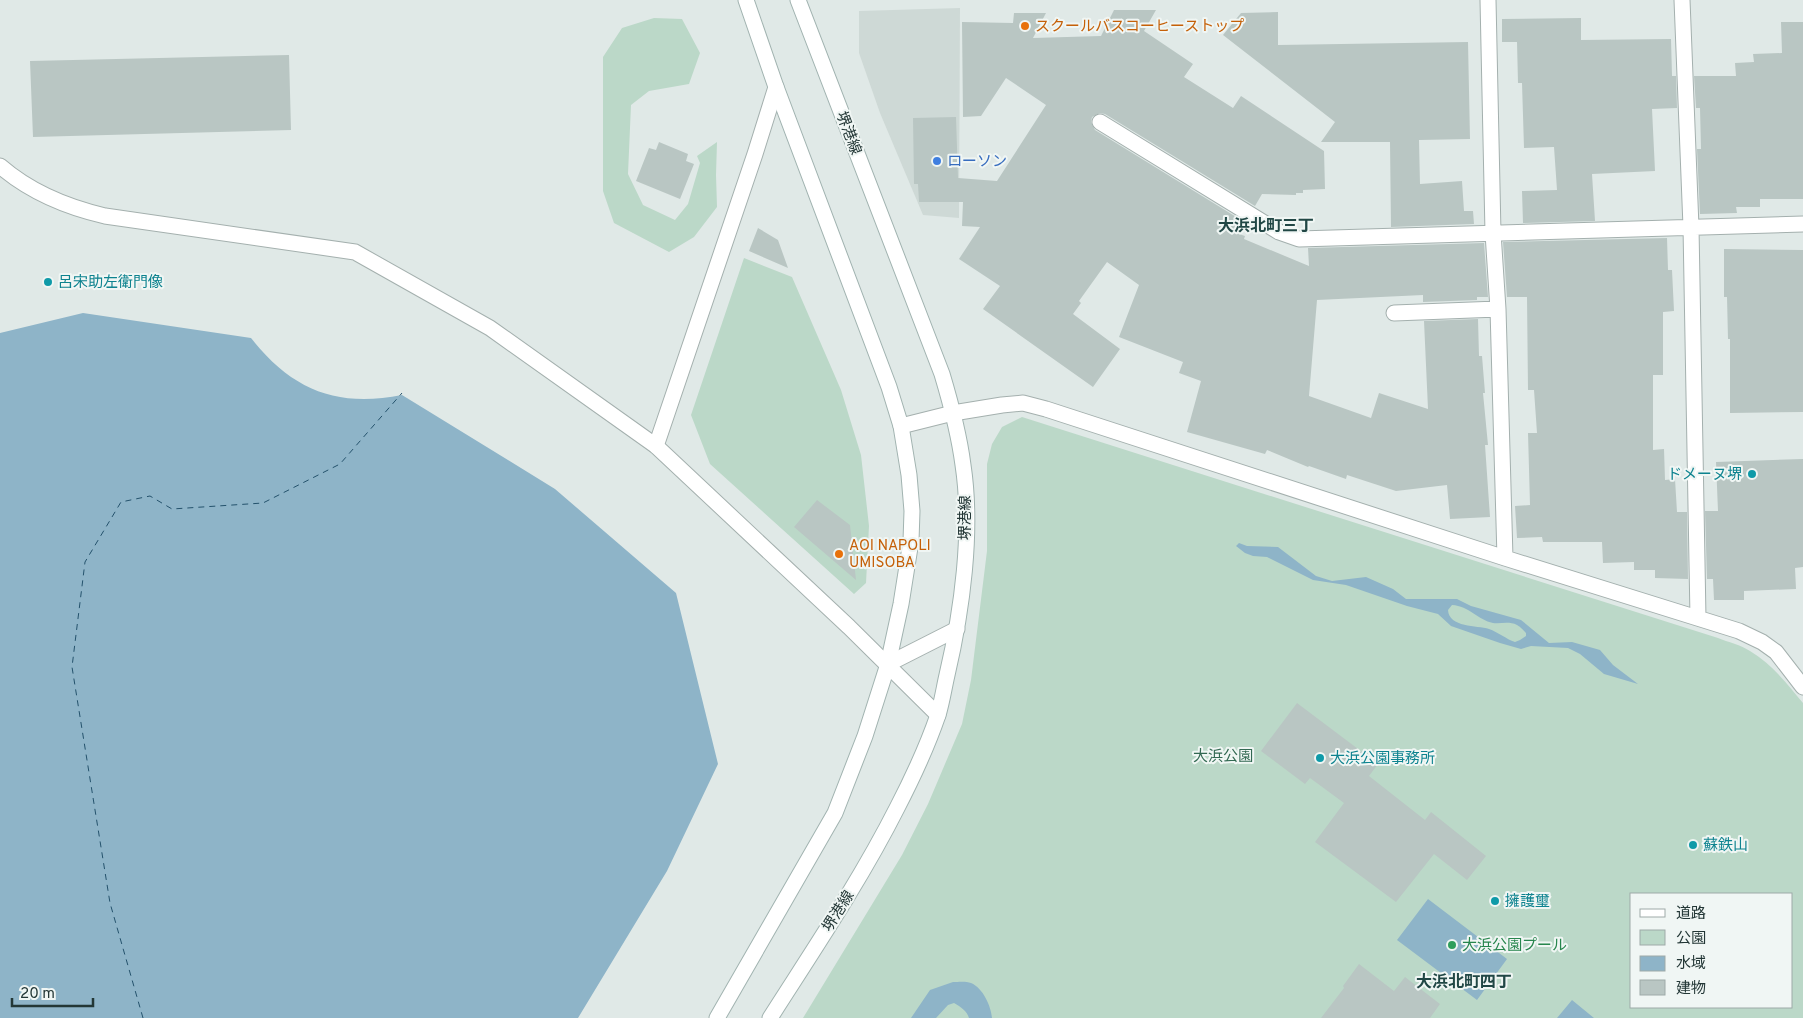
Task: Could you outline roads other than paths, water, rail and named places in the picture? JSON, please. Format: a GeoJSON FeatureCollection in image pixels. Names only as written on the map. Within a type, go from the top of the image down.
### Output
{"type":"FeatureCollection","features":[{"type":"Feature","properties":{"kind":"street"},"geometry":{"type":"LineString","coordinates":[[717,1018],[834,813],[865,736],[888,664],[901,604],[911,541],[912,510],[909,475],[901,426],[890,387],[776,88],[746,0]]}},
{"type":"Feature","properties":{"kind":"street","name":"堺港線"},"geometry":{"type":"LineString","coordinates":[[770,1018],[862,872],[908,788],[938,715],[957,629],[965,552],[964,467],[942,374],[798,0]]}},
{"type":"Feature","properties":{"kind":"street"},"geometry":{"type":"LineString","coordinates":[[1488,0],[1493,233],[1498,309],[1505,558]]}},
{"type":"Feature","properties":{"kind":"street"},"geometry":{"type":"LineString","coordinates":[[1682,0],[1691,227],[1698,618]]}},
{"type":"Feature","properties":{"kind":"street"},"geometry":{"type":"LineString","coordinates":[[656,446],[776,88]]}},
{"type":"Feature","properties":{"kind":"street"},"geometry":{"type":"LineString","coordinates":[[1100,122],[1279,232],[1299,239],[1803,224]]}},
{"type":"Feature","properties":{"kind":"street"},"geometry":{"type":"LineString","coordinates":[[0,166],[44,195],[63,204],[91,213],[355,252],[490,328],[656,446],[888,664],[938,715]]}},
{"type":"Feature","properties":{"kind":"street"},"geometry":{"type":"LineString","coordinates":[[1394,313],[1498,309]]}},
{"type":"Feature","properties":{"kind":"street"},"geometry":{"type":"LineString","coordinates":[[901,426],[953,414],[1023,403],[1739,631],[1762,642],[1776,652],[1803,687]]}},
{"type":"Feature","properties":{"kind":"street"},"geometry":{"type":"LineString","coordinates":[[888,664],[957,629]]}},
{"type":"Feature","properties":{"kind":"water"},"geometry":{"type":"Polygon","coordinates":[[[83,313],[251,338],[283,371],[318,391],[357,399],[402,395],[555,489],[676,593],[718,764],[667,871],[578,1018],[0,1018],[0,333],[83,313]]]}},
{"type":"Feature","properties":{"kind":"water"},"geometry":{"type":"Polygon","coordinates":[[[1239,543],[1247,546],[1278,547],[1316,576],[1332,581],[1366,577],[1393,589],[1406,599],[1457,599],[1471,606],[1521,620],[1549,643],[1572,642],[1600,650],[1613,665],[1638,684],[1604,674],[1580,654],[1568,648],[1531,646],[1521,649],[1500,643],[1451,626],[1438,614],[1407,606],[1346,585],[1313,580],[1267,557],[1253,556],[1245,553],[1236,546],[1239,543]],[[1452,605],[1448,610],[1453,620],[1458,623],[1489,629],[1515,642],[1526,636],[1526,633],[1517,625],[1493,623],[1452,605]]]}},
{"type":"Feature","properties":{"kind":"water"},"geometry":{"type":"Polygon","coordinates":[[[1428,899],[1507,959],[1477,1000],[1397,940],[1428,899]]]}},
{"type":"Feature","properties":{"kind":"water"},"geometry":{"type":"Polygon","coordinates":[[[953,982],[969,982],[975,985],[983,993],[990,1008],[992,1018],[969,1018],[963,1009],[954,1003],[948,1005],[936,1018],[911,1018],[930,990],[953,982]]]}},
{"type":"Feature","properties":{"kind":"water"},"geometry":{"type":"Polygon","coordinates":[[[1572,1000],[1594,1018],[1557,1018],[1572,1000]]]}},
{"type":"Feature","properties":{"kind":"place","name":"スクールバスコーヒーストップ"},"geometry":{"type":"Point","coordinates":[1025,26]}},
{"type":"Feature","properties":{"kind":"place","name":"ローソン"},"geometry":{"type":"Point","coordinates":[937,161]}},
{"type":"Feature","properties":{"kind":"place","name":"呂宋助左衛門像"},"geometry":{"type":"Point","coordinates":[48,282]}},
{"type":"Feature","properties":{"kind":"place","name":"ドメーヌ堺"},"geometry":{"type":"Point","coordinates":[1752,474]}},
{"type":"Feature","properties":{"kind":"place","name":"AOI NAPOLI UMISOBA"},"geometry":{"type":"Point","coordinates":[839,554]}},
{"type":"Feature","properties":{"kind":"place","name":"大浜公園事務所"},"geometry":{"type":"Point","coordinates":[1320,758]}},
{"type":"Feature","properties":{"kind":"place","name":"蘇鉄山"},"geometry":{"type":"Point","coordinates":[1693,845]}},
{"type":"Feature","properties":{"kind":"place","name":"擁護璽"},"geometry":{"type":"Point","coordinates":[1495,901]}},
{"type":"Feature","properties":{"kind":"place","name":"大浜公園プール"},"geometry":{"type":"Point","coordinates":[1452,945]}},
{"type":"Feature","properties":{"kind":"district","name":"大浜北町三丁"},"geometry":{"type":"Point","coordinates":[1266,225]}},
{"type":"Feature","properties":{"kind":"district","name":"大浜北町四丁"},"geometry":{"type":"Point","coordinates":[1464,981]}},
{"type":"Feature","properties":{"kind":"park label","name":"大浜公園"},"geometry":{"type":"Point","coordinates":[1223,756]}}]}
